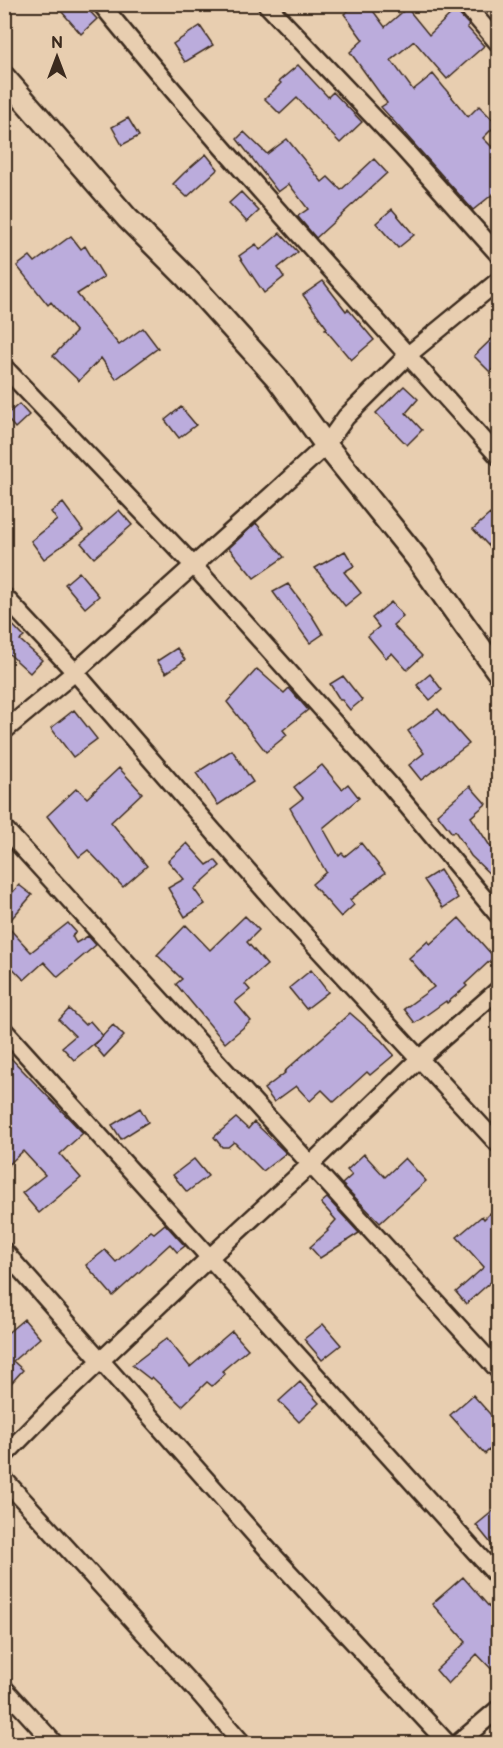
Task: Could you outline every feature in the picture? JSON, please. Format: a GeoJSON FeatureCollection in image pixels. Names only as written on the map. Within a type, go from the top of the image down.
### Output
{"type":"FeatureCollection","features":[{"type":"Feature","properties":{"kind":"street"},"geometry":{"type":"LineString","coordinates":[[101,4],[325,264],[498,456]]}},
{"type":"Feature","properties":{"kind":"street"},"geometry":{"type":"LineString","coordinates":[[266,4],[402,147],[498,254]]}},
{"type":"Feature","properties":{"kind":"street"},"geometry":{"type":"LineString","coordinates":[[465,4],[498,43]]}},
{"type":"Feature","properties":{"kind":"street"},"geometry":{"type":"LineString","coordinates":[[4,77],[127,218],[185,276],[276,377],[326,445],[416,557],[498,672]]}},
{"type":"Feature","properties":{"kind":"street"},"geometry":{"type":"LineString","coordinates":[[4,731],[75,672],[194,566],[326,445],[346,417],[408,355],[498,281]]}},
{"type":"Feature","properties":{"kind":"street"},"geometry":{"type":"LineString","coordinates":[[4,367],[194,566],[389,784],[498,915]]}},
{"type":"Feature","properties":{"kind":"street"},"geometry":{"type":"LineString","coordinates":[[4,596],[75,672],[273,900],[498,1144]]}},
{"type":"Feature","properties":{"kind":"street"},"geometry":{"type":"LineString","coordinates":[[4,828],[312,1163],[498,1370]]}},
{"type":"Feature","properties":{"kind":"street"},"geometry":{"type":"LineString","coordinates":[[4,1456],[101,1360],[312,1163],[419,1059],[498,990]]}},
{"type":"Feature","properties":{"kind":"street"},"geometry":{"type":"LineString","coordinates":[[4,1030],[498,1577]]}},
{"type":"Feature","properties":{"kind":"street"},"geometry":{"type":"LineString","coordinates":[[4,1251],[270,1552],[448,1743]]}},
{"type":"Feature","properties":{"kind":"street"},"geometry":{"type":"LineString","coordinates":[[4,1479],[243,1743]]}},
{"type":"Feature","properties":{"kind":"street"},"geometry":{"type":"LineString","coordinates":[[4,1688],[55,1743]]}},
{"type":"Feature","properties":{"kind":"street"},"geometry":{"type":"LineString","coordinates":[[457,1743],[498,1709]]}},
{"type":"Feature","properties":{"kind":"building"},"geometry":{"type":"Polygon","coordinates":[[[55,4],[83,4],[97,19],[81,34],[55,4]]]}},
{"type":"Feature","properties":{"kind":"building"},"geometry":{"type":"Polygon","coordinates":[[[357,4],[368,4],[385,27],[407,8],[429,35],[455,10],[484,46],[447,79],[414,41],[391,60],[413,90],[433,74],[468,117],[479,106],[497,124],[483,138],[498,153],[492,158],[498,166],[498,190],[473,210],[381,107],[387,103],[350,52],[363,40],[344,14],[357,4]]]}},
{"type":"Feature","properties":{"kind":"building"},"geometry":{"type":"Polygon","coordinates":[[[200,26],[213,45],[185,62],[173,44],[200,26]]]}},
{"type":"Feature","properties":{"kind":"building"},"geometry":{"type":"Polygon","coordinates":[[[298,65],[328,97],[333,92],[362,122],[340,143],[297,98],[280,114],[265,99],[281,83],[279,81],[298,65]]]}},
{"type":"Feature","properties":{"kind":"building"},"geometry":{"type":"Polygon","coordinates":[[[128,118],[139,136],[122,145],[112,127],[128,118]]]}},
{"type":"Feature","properties":{"kind":"building"},"geometry":{"type":"Polygon","coordinates":[[[244,132],[267,154],[287,139],[322,182],[328,177],[341,190],[374,159],[387,173],[316,238],[298,216],[308,209],[289,184],[278,192],[237,139],[244,132]]]}},
{"type":"Feature","properties":{"kind":"building"},"geometry":{"type":"Polygon","coordinates":[[[206,154],[218,169],[187,197],[173,184],[206,154]]]}},
{"type":"Feature","properties":{"kind":"building"},"geometry":{"type":"Polygon","coordinates":[[[241,192],[259,211],[247,222],[229,203],[241,192]]]}},
{"type":"Feature","properties":{"kind":"building"},"geometry":{"type":"Polygon","coordinates":[[[392,209],[414,235],[398,248],[376,223],[392,209]]]}},
{"type":"Feature","properties":{"kind":"building"},"geometry":{"type":"Polygon","coordinates":[[[280,233],[298,252],[278,268],[284,277],[264,293],[239,256],[256,244],[260,250],[280,233]]]}},
{"type":"Feature","properties":{"kind":"building"},"geometry":{"type":"Polygon","coordinates":[[[71,236],[81,249],[85,246],[104,277],[77,294],[119,345],[143,328],[158,348],[116,379],[101,358],[79,381],[53,356],[76,332],[51,302],[48,305],[17,266],[30,256],[35,262],[71,236]]]}},
{"type":"Feature","properties":{"kind":"building"},"geometry":{"type":"Polygon","coordinates":[[[323,281],[346,311],[348,309],[374,340],[351,360],[325,329],[327,328],[303,295],[323,281]]]}},
{"type":"Feature","properties":{"kind":"building"},"geometry":{"type":"Polygon","coordinates":[[[498,333],[498,364],[490,372],[474,356],[498,333]]]}},
{"type":"Feature","properties":{"kind":"building"},"geometry":{"type":"Polygon","coordinates":[[[404,386],[418,399],[406,413],[422,430],[407,445],[376,413],[404,386]]]}},
{"type":"Feature","properties":{"kind":"building"},"geometry":{"type":"Polygon","coordinates":[[[19,404],[29,415],[15,428],[5,416],[19,404]]]}},
{"type":"Feature","properties":{"kind":"building"},"geometry":{"type":"Polygon","coordinates":[[[181,407],[196,425],[179,438],[165,420],[181,407]]]}},
{"type":"Feature","properties":{"kind":"building"},"geometry":{"type":"Polygon","coordinates":[[[63,503],[83,530],[44,559],[31,541],[57,520],[51,512],[63,503]]]}},
{"type":"Feature","properties":{"kind":"building"},"geometry":{"type":"Polygon","coordinates":[[[119,510],[132,525],[94,558],[81,543],[119,510]]]}},
{"type":"Feature","properties":{"kind":"building"},"geometry":{"type":"Polygon","coordinates":[[[490,514],[498,523],[498,556],[473,529],[490,514]]]}},
{"type":"Feature","properties":{"kind":"building"},"geometry":{"type":"Polygon","coordinates":[[[256,523],[284,557],[254,578],[229,548],[256,523]]]}},
{"type":"Feature","properties":{"kind":"building"},"geometry":{"type":"Polygon","coordinates":[[[345,551],[354,566],[344,572],[361,593],[345,606],[315,568],[345,551]]]}},
{"type":"Feature","properties":{"kind":"building"},"geometry":{"type":"Polygon","coordinates":[[[79,572],[99,596],[85,608],[65,584],[79,572]]]}},
{"type":"Feature","properties":{"kind":"building"},"geometry":{"type":"Polygon","coordinates":[[[288,584],[323,634],[310,643],[273,592],[288,584]]]}},
{"type":"Feature","properties":{"kind":"building"},"geometry":{"type":"Polygon","coordinates":[[[391,602],[403,616],[393,625],[422,656],[407,670],[392,653],[386,658],[368,636],[379,627],[372,618],[391,602]]]}},
{"type":"Feature","properties":{"kind":"building"},"geometry":{"type":"Polygon","coordinates":[[[4,616],[24,637],[20,640],[42,660],[30,673],[7,652],[4,655],[4,616]]]}},
{"type":"Feature","properties":{"kind":"building"},"geometry":{"type":"Polygon","coordinates":[[[177,648],[185,660],[166,673],[157,661],[177,648]]]}},
{"type":"Feature","properties":{"kind":"building"},"geometry":{"type":"Polygon","coordinates":[[[257,669],[284,693],[289,688],[308,710],[283,730],[287,735],[266,752],[227,702],[257,669]]]}},
{"type":"Feature","properties":{"kind":"building"},"geometry":{"type":"Polygon","coordinates":[[[430,674],[442,690],[430,700],[417,685],[430,674]]]}},
{"type":"Feature","properties":{"kind":"building"},"geometry":{"type":"Polygon","coordinates":[[[343,676],[362,700],[350,710],[340,700],[330,684],[343,676]]]}},
{"type":"Feature","properties":{"kind":"building"},"geometry":{"type":"Polygon","coordinates":[[[438,709],[469,744],[421,780],[409,765],[424,753],[408,731],[438,709]]]}},
{"type":"Feature","properties":{"kind":"building"},"geometry":{"type":"Polygon","coordinates":[[[74,710],[97,739],[73,757],[51,728],[74,710]]]}},
{"type":"Feature","properties":{"kind":"building"},"geometry":{"type":"Polygon","coordinates":[[[232,750],[253,782],[218,805],[196,773],[232,750]]]}},
{"type":"Feature","properties":{"kind":"building"},"geometry":{"type":"Polygon","coordinates":[[[322,765],[342,789],[348,784],[359,798],[323,828],[339,856],[342,853],[345,856],[361,843],[385,873],[350,900],[354,905],[341,917],[312,884],[326,872],[290,808],[303,798],[294,787],[322,765]]]}},
{"type":"Feature","properties":{"kind":"building"},"geometry":{"type":"Polygon","coordinates":[[[119,768],[142,793],[111,822],[147,866],[123,887],[88,850],[79,857],[47,816],[77,788],[87,798],[119,768]]]}},
{"type":"Feature","properties":{"kind":"building"},"geometry":{"type":"Polygon","coordinates":[[[470,786],[486,804],[471,817],[498,855],[498,882],[471,856],[455,831],[452,833],[437,814],[470,786]]]}},
{"type":"Feature","properties":{"kind":"building"},"geometry":{"type":"Polygon","coordinates":[[[187,843],[207,865],[215,860],[220,866],[194,889],[205,904],[185,917],[168,888],[184,879],[168,861],[187,843]]]}},
{"type":"Feature","properties":{"kind":"building"},"geometry":{"type":"Polygon","coordinates":[[[440,870],[458,898],[443,908],[424,880],[440,870]]]}},
{"type":"Feature","properties":{"kind":"building"},"geometry":{"type":"Polygon","coordinates":[[[19,885],[32,895],[6,925],[31,952],[68,923],[76,932],[72,936],[76,943],[88,936],[96,945],[58,977],[44,962],[24,980],[4,959],[4,902],[19,885]]]}},
{"type":"Feature","properties":{"kind":"building"},"geometry":{"type":"Polygon","coordinates":[[[245,916],[259,930],[247,942],[267,965],[245,984],[250,990],[235,1002],[251,1021],[225,1043],[176,984],[182,979],[157,955],[186,925],[210,950],[245,916]]]}},
{"type":"Feature","properties":{"kind":"building"},"geometry":{"type":"Polygon","coordinates":[[[459,918],[494,957],[465,984],[467,986],[447,1003],[446,1001],[415,1023],[404,1009],[434,987],[409,958],[428,941],[430,944],[459,918]]]}},
{"type":"Feature","properties":{"kind":"building"},"geometry":{"type":"Polygon","coordinates":[[[311,970],[328,992],[306,1009],[289,988],[311,970]]]}},
{"type":"Feature","properties":{"kind":"building"},"geometry":{"type":"Polygon","coordinates":[[[69,1009],[85,1025],[90,1021],[103,1036],[74,1060],[62,1047],[75,1036],[59,1020],[69,1009]]]}},
{"type":"Feature","properties":{"kind":"building"},"geometry":{"type":"Polygon","coordinates":[[[350,1013],[381,1040],[394,1055],[370,1075],[367,1072],[334,1102],[322,1090],[310,1101],[296,1086],[274,1102],[264,1089],[285,1073],[350,1013]]]}},
{"type":"Feature","properties":{"kind":"building"},"geometry":{"type":"Polygon","coordinates":[[[113,1025],[124,1036],[104,1057],[94,1045],[113,1025]]]}},
{"type":"Feature","properties":{"kind":"building"},"geometry":{"type":"Polygon","coordinates":[[[4,1051],[83,1133],[60,1154],[81,1178],[39,1213],[22,1193],[45,1175],[23,1151],[4,1169],[4,1051]]]}},
{"type":"Feature","properties":{"kind":"building"},"geometry":{"type":"Polygon","coordinates":[[[140,1108],[148,1122],[121,1139],[112,1125],[140,1108]]]}},
{"type":"Feature","properties":{"kind":"building"},"geometry":{"type":"Polygon","coordinates":[[[236,1118],[248,1129],[254,1122],[286,1153],[263,1171],[234,1142],[228,1147],[222,1147],[214,1137],[236,1118]]]}},
{"type":"Feature","properties":{"kind":"building"},"geometry":{"type":"Polygon","coordinates":[[[364,1154],[385,1177],[405,1158],[426,1181],[380,1223],[342,1184],[352,1175],[347,1170],[364,1154]]]}},
{"type":"Feature","properties":{"kind":"building"},"geometry":{"type":"Polygon","coordinates":[[[194,1159],[208,1176],[187,1192],[173,1175],[194,1159]]]}},
{"type":"Feature","properties":{"kind":"building"},"geometry":{"type":"Polygon","coordinates":[[[327,1198],[359,1233],[320,1258],[310,1247],[328,1231],[336,1220],[321,1203],[327,1198]]]}},
{"type":"Feature","properties":{"kind":"building"},"geometry":{"type":"Polygon","coordinates":[[[490,1213],[498,1221],[498,1284],[494,1279],[466,1304],[456,1292],[484,1267],[457,1237],[482,1216],[484,1219],[490,1213]]]}},
{"type":"Feature","properties":{"kind":"building"},"geometry":{"type":"Polygon","coordinates":[[[165,1224],[185,1246],[177,1252],[170,1244],[113,1296],[86,1265],[105,1250],[116,1262],[151,1231],[154,1233],[165,1224]]]}},
{"type":"Feature","properties":{"kind":"building"},"geometry":{"type":"Polygon","coordinates":[[[24,1319],[40,1338],[13,1361],[23,1370],[4,1391],[4,1336],[24,1319]]]}},
{"type":"Feature","properties":{"kind":"building"},"geometry":{"type":"Polygon","coordinates":[[[323,1324],[341,1345],[322,1360],[304,1339],[323,1324]]]}},
{"type":"Feature","properties":{"kind":"building"},"geometry":{"type":"Polygon","coordinates":[[[232,1331],[248,1349],[222,1371],[225,1374],[212,1386],[207,1382],[182,1406],[152,1377],[150,1379],[132,1365],[167,1338],[190,1367],[232,1331]]]}},
{"type":"Feature","properties":{"kind":"building"},"geometry":{"type":"Polygon","coordinates":[[[300,1382],[319,1403],[299,1422],[279,1401],[300,1382]]]}},
{"type":"Feature","properties":{"kind":"building"},"geometry":{"type":"Polygon","coordinates":[[[473,1395],[498,1423],[498,1463],[489,1450],[485,1454],[450,1415],[473,1395]]]}},
{"type":"Feature","properties":{"kind":"building"},"geometry":{"type":"Polygon","coordinates":[[[498,1507],[498,1552],[476,1525],[498,1507]]]}},
{"type":"Feature","properties":{"kind":"building"},"geometry":{"type":"Polygon","coordinates":[[[463,1577],[498,1617],[498,1676],[477,1654],[448,1684],[436,1670],[466,1642],[432,1604],[463,1577]]]}}]}
